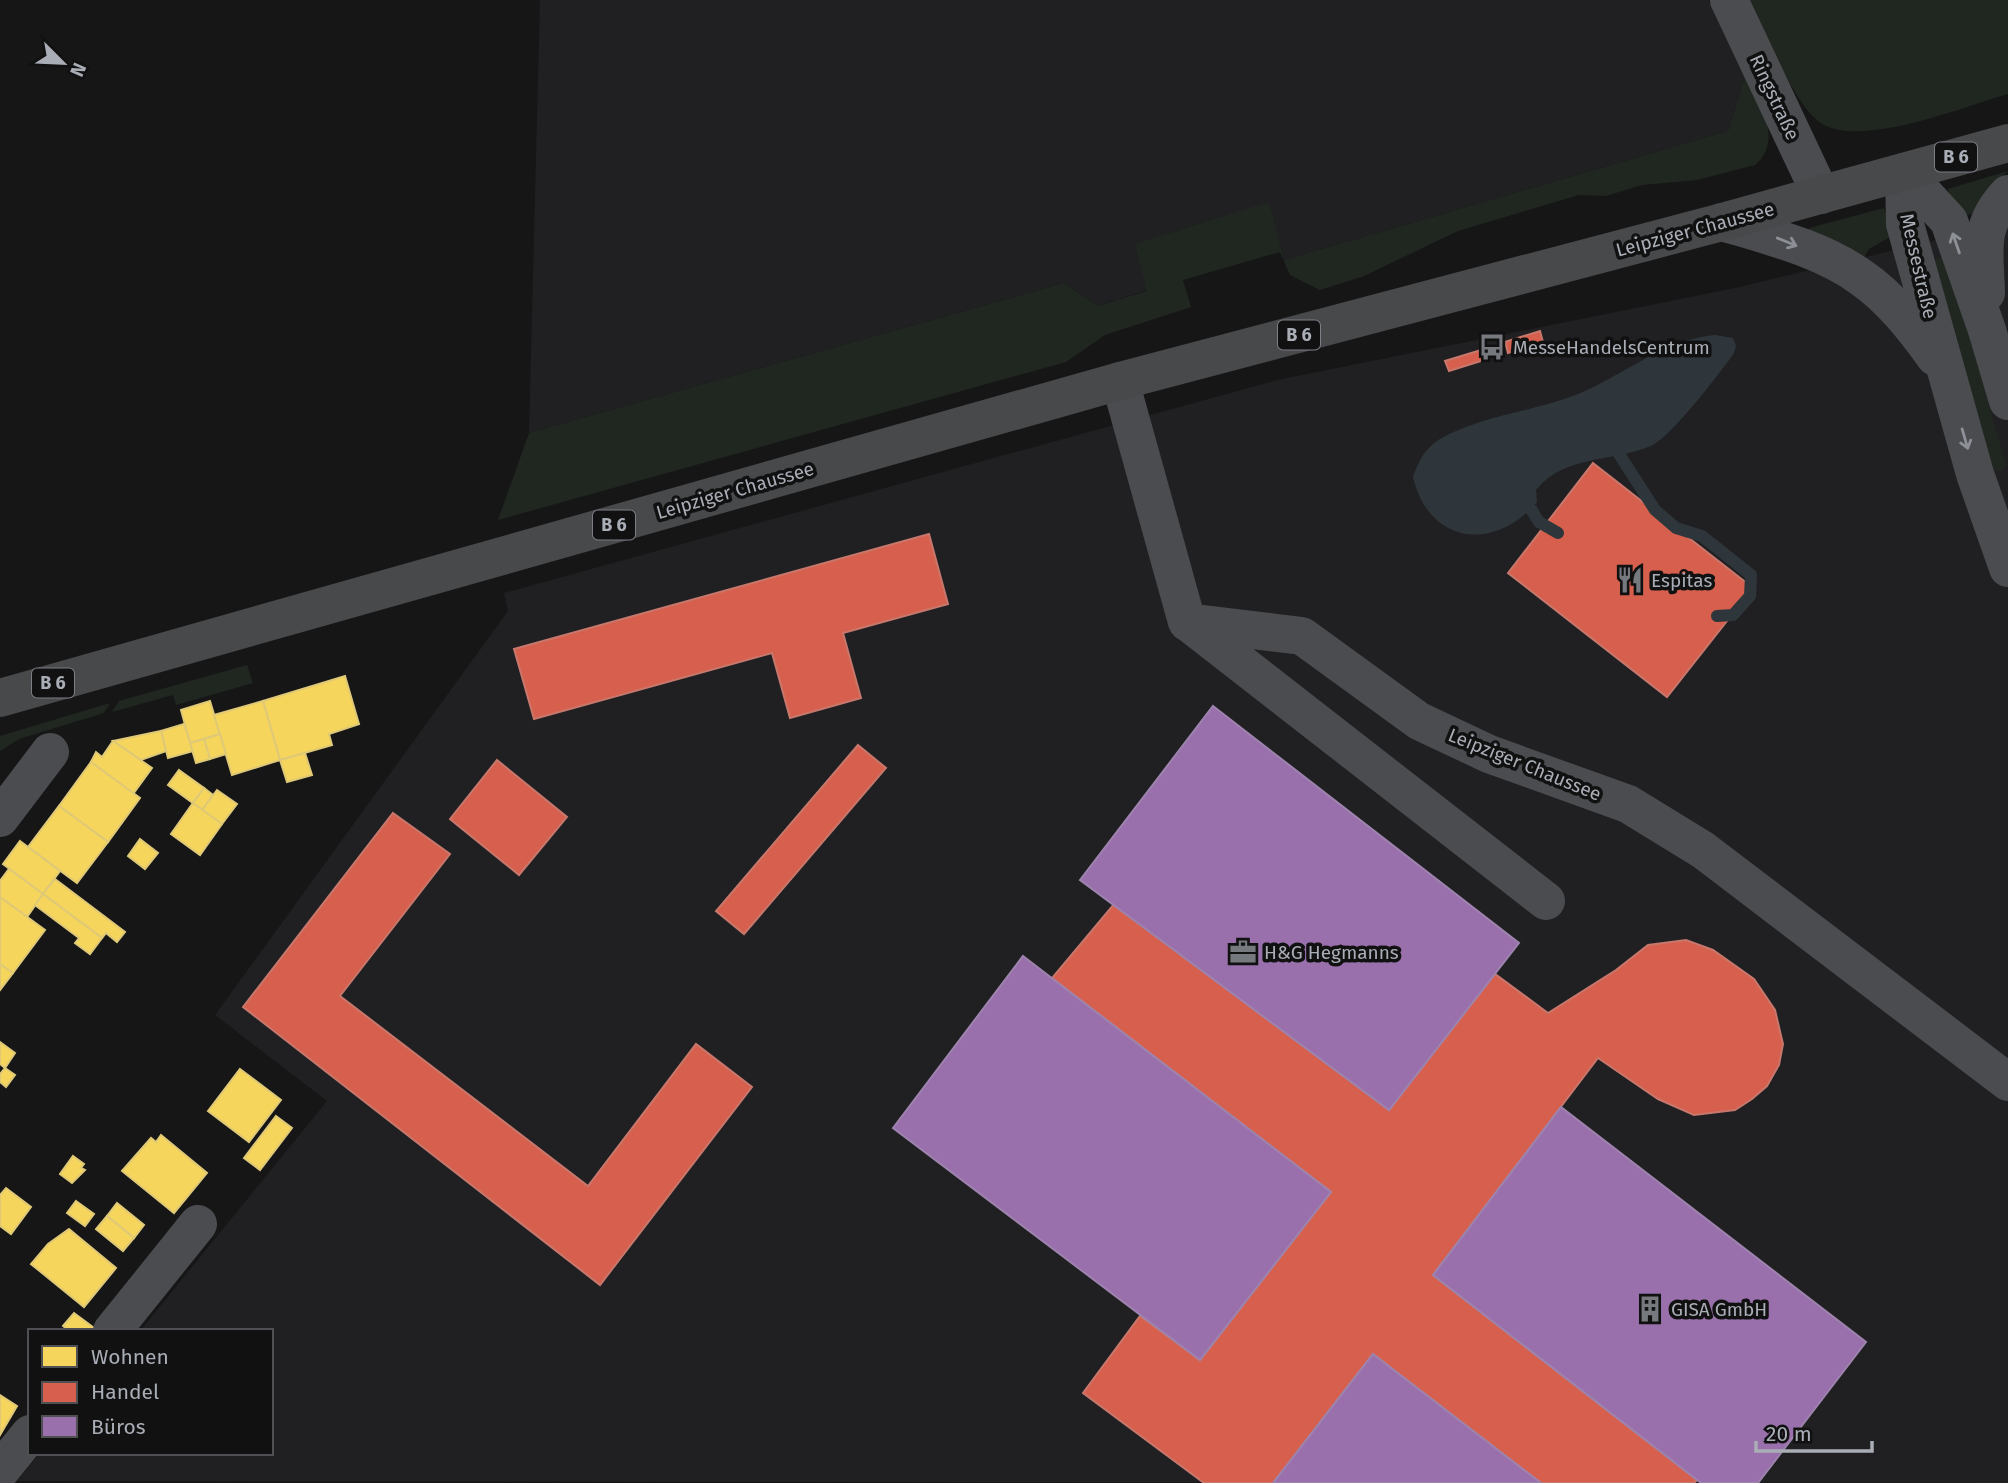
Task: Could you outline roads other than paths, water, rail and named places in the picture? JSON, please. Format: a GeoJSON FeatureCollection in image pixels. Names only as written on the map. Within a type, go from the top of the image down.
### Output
{"type":"FeatureCollection","features":[{"type":"Feature","properties":{"kind":"main road","name":"B 6"},"geometry":{"type":"LineString","coordinates":[[1904,172],[2008,142]]}},
{"type":"Feature","properties":{"kind":"main road","name":"Leipziger Chaussee"},"geometry":{"type":"LineString","coordinates":[[0,698],[1121,381],[1904,172]]}},
{"type":"Feature","properties":{"kind":"street","name":"Ringstraße"},"geometry":{"type":"LineString","coordinates":[[1728,0],[1821,195]]}},
{"type":"Feature","properties":{"kind":"street","name":"Messestraße"},"geometry":{"type":"LineString","coordinates":[[1904,172],[1949,221],[1987,330],[2008,401]]}},
{"type":"Feature","properties":{"kind":"street","name":"Messestraße"},"geometry":{"type":"LineString","coordinates":[[1904,172],[1905,225],[1979,486],[2008,568]]}},
{"type":"Feature","properties":{"kind":"street","name":"Messestraße"},"geometry":{"type":"LineString","coordinates":[[1987,330],[1985,234],[1992,211],[2008,194]]}},
{"type":"Feature","properties":{"kind":"street","name":"Messestraße"},"geometry":{"type":"LineString","coordinates":[[1722,222],[1775,238],[1862,278],[1910,323],[1947,373]]}},
{"type":"Feature","properties":{"kind":"street"},"geometry":{"type":"LineString","coordinates":[[1121,381],[1187,622],[1546,901]]}},
{"type":"Feature","properties":{"kind":"street","name":"Leipziger Chaussee"},"geometry":{"type":"LineString","coordinates":[[1187,622],[1303,636],[1419,720],[1489,754],[1628,804],[1703,850],[2008,1082]]}},
{"type":"Feature","properties":{"kind":"street"},"geometry":{"type":"LineString","coordinates":[[0,818],[50,752]]}},
{"type":"Feature","properties":{"kind":"street"},"geometry":{"type":"LineString","coordinates":[[114,1329],[198,1224]]}},
{"type":"Feature","properties":{"kind":"street"},"geometry":{"type":"LineString","coordinates":[[0,1471],[28,1436]]}},
{"type":"Feature","properties":{"kind":"waterway"},"geometry":{"type":"LineString","coordinates":[[1619,454],[1655,510],[1676,528],[1702,536],[1751,575],[1750,596],[1733,615],[1717,616]]}},
{"type":"Feature","properties":{"kind":"waterway"},"geometry":{"type":"LineString","coordinates":[[1531,509],[1539,522],[1558,533]]}},
{"type":"Feature","properties":{"kind":"place","name":"MesseHandelsCentrum"},"geometry":{"type":"Point","coordinates":[1492,347]}},
{"type":"Feature","properties":{"kind":"place","name":"Espitas"},"geometry":{"type":"Point","coordinates":[1630,580]}},
{"type":"Feature","properties":{"kind":"place","name":"H&G Hegmanns"},"geometry":{"type":"Point","coordinates":[1243,952]}},
{"type":"Feature","properties":{"kind":"place","name":"GISA GmbH"},"geometry":{"type":"Point","coordinates":[1650,1309]}}]}
